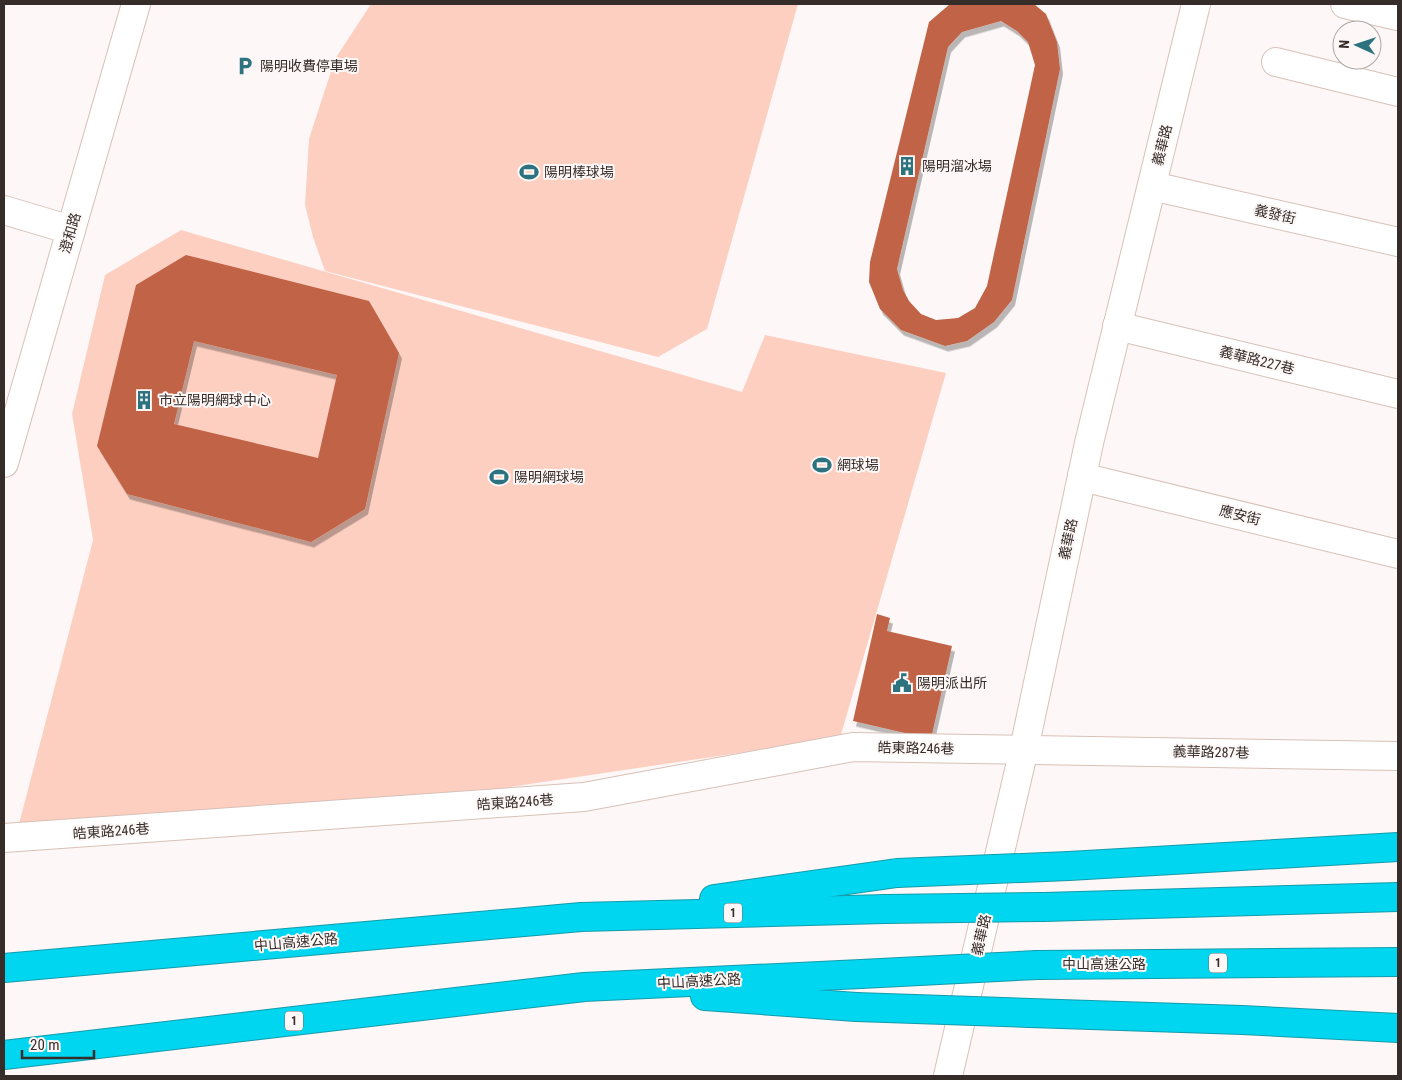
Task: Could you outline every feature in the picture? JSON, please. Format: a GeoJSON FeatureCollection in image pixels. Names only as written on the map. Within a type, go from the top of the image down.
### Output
{"type":"FeatureCollection","features":[{"type":"Feature","properties":{"kind":"highway"},"geometry":{"type":"LineString","coordinates":[[582,917],[897,873],[1069,866],[1398,847]]}},
{"type":"Feature","properties":{"kind":"highway","name":"中山高速公路"},"geometry":{"type":"LineString","coordinates":[[4,968],[582,917],[1398,897]]}},
{"type":"Feature","properties":{"kind":"highway","name":"中山高速公路"},"geometry":{"type":"LineString","coordinates":[[4,1055],[584,986],[1037,964],[1398,962]]}},
{"type":"Feature","properties":{"kind":"highway"},"geometry":{"type":"LineString","coordinates":[[584,986],[856,1007],[1242,1020],[1398,1028]]}},
{"type":"Feature","properties":{"kind":"street","name":"澄和路"},"geometry":{"type":"LineString","coordinates":[[4,462],[136,4]]}},
{"type":"Feature","properties":{"kind":"street","name":"義華路"},"geometry":{"type":"LineString","coordinates":[[948,1076],[1024,749],[1082,477],[1196,4]]}},
{"type":"Feature","properties":{"kind":"street"},"geometry":{"type":"LineString","coordinates":[[1345,4],[1398,16]]}},
{"type":"Feature","properties":{"kind":"street"},"geometry":{"type":"LineString","coordinates":[[1276,62],[1398,92]]}},
{"type":"Feature","properties":{"kind":"street","name":"義發街"},"geometry":{"type":"LineString","coordinates":[[1152,186],[1398,242]]}},
{"type":"Feature","properties":{"kind":"street"},"geometry":{"type":"LineString","coordinates":[[4,210],[71,230]]}},
{"type":"Feature","properties":{"kind":"street","name":"義華路227巷"},"geometry":{"type":"LineString","coordinates":[[1117,326],[1398,394]]}},
{"type":"Feature","properties":{"kind":"street","name":"應安街"},"geometry":{"type":"LineString","coordinates":[[1082,477],[1398,554]]}},
{"type":"Feature","properties":{"kind":"street","name":"皓東路246巷"},"geometry":{"type":"LineString","coordinates":[[4,838],[584,797],[853,747],[1024,749]]}},
{"type":"Feature","properties":{"kind":"street","name":"義華路287巷"},"geometry":{"type":"LineString","coordinates":[[1024,749],[1398,756]]}},
{"type":"Feature","properties":{"kind":"shaded area","name":"陽明棒球場"},"geometry":{"type":"Polygon","coordinates":[[[371,4],[798,4],[707,329],[658,357],[325,271],[313,237],[305,205],[309,139],[335,59],[371,4]]]}},
{"type":"Feature","properties":{"kind":"shaded area","name":"陽明網球場"},"geometry":{"type":"Polygon","coordinates":[[[181,230],[742,392],[765,335],[946,373],[840,738],[429,799],[19,824],[93,540],[72,414],[105,275],[181,230]]]}},
{"type":"Feature","properties":{"kind":"building","name":"陽明溜冰場"},"geometry":{"type":"Polygon","coordinates":[[[950,4],[1034,4],[1046,14],[1057,42],[1060,69],[1012,300],[994,322],[967,341],[945,346],[901,330],[880,309],[869,282],[870,262],[929,22],[950,4]],[[1001,21],[962,32],[948,47],[897,269],[903,290],[909,301],[921,314],[936,320],[958,318],[975,308],[987,286],[1035,65],[1028,42],[1017,31],[1001,21]]]}},
{"type":"Feature","properties":{"kind":"building","name":"市立陽明網球中心"},"geometry":{"type":"Polygon","coordinates":[[[186,255],[369,301],[399,353],[365,509],[311,542],[127,494],[97,446],[136,285],[186,255]],[[194,341],[174,424],[318,458],[337,375],[194,341]]]}},
{"type":"Feature","properties":{"kind":"building","name":"陽明派出所"},"geometry":{"type":"Polygon","coordinates":[[[877,614],[890,618],[887,631],[952,646],[931,739],[853,721],[877,614]]]}},
{"type":"Feature","properties":{"kind":"place","name":"陽明收費停車場"},"geometry":{"type":"Point","coordinates":[245,66]}},
{"type":"Feature","properties":{"kind":"place","name":"陽明溜冰場"},"geometry":{"type":"Point","coordinates":[907,166]}},
{"type":"Feature","properties":{"kind":"place","name":"陽明棒球場"},"geometry":{"type":"Point","coordinates":[529,172]}},
{"type":"Feature","properties":{"kind":"place","name":"市立陽明網球中心"},"geometry":{"type":"Point","coordinates":[144,400]}},
{"type":"Feature","properties":{"kind":"place","name":"網球場"},"geometry":{"type":"Point","coordinates":[822,465]}},
{"type":"Feature","properties":{"kind":"place","name":"陽明網球場"},"geometry":{"type":"Point","coordinates":[499,477]}},
{"type":"Feature","properties":{"kind":"place","name":"陽明派出所"},"geometry":{"type":"Point","coordinates":[902,683]}}]}
